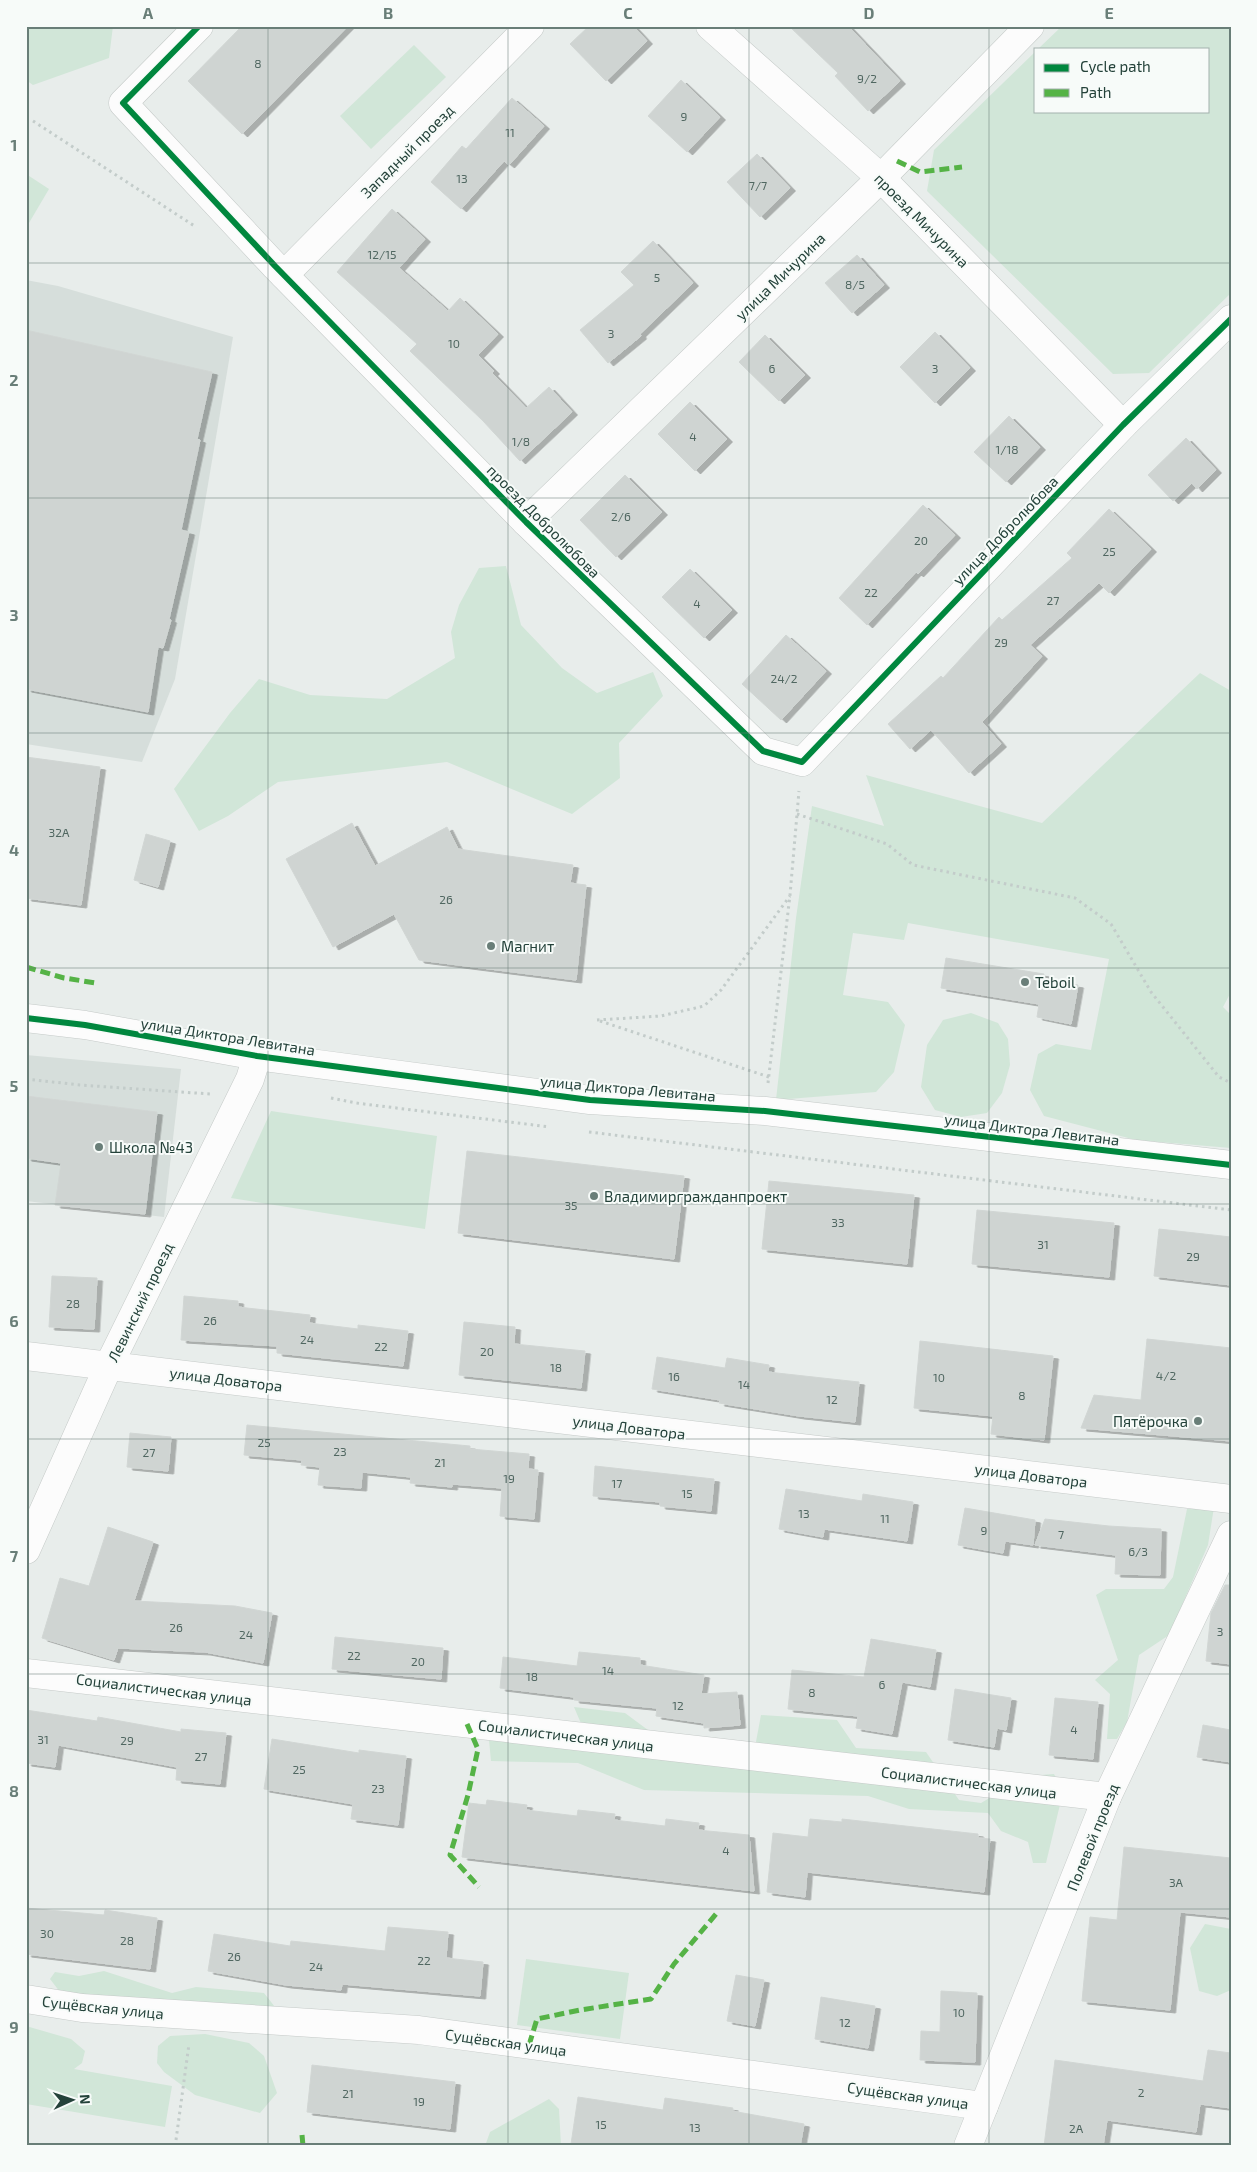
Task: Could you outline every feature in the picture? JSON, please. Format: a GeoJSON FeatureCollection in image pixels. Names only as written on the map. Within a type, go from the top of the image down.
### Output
{"type":"FeatureCollection","features":[{"type":"Feature","properties":{"kind":"street","name":"проезд Добролюбова"},"geometry":{"type":"LineString","coordinates":[[200,26],[123,103],[284,276],[526,522],[763,752],[802,762]]}},
{"type":"Feature","properties":{"kind":"street","name":"Западный проезд"},"geometry":{"type":"LineString","coordinates":[[284,276],[530,26]]}},
{"type":"Feature","properties":{"kind":"street","name":"проезд Мичурина"},"geometry":{"type":"LineString","coordinates":[[710,26],[881,178],[1123,425]]}},
{"type":"Feature","properties":{"kind":"street","name":"улица Мичурина"},"geometry":{"type":"LineString","coordinates":[[526,522],[881,178],[1030,26]]}},
{"type":"Feature","properties":{"kind":"street","name":"улица Добролюбова"},"geometry":{"type":"LineString","coordinates":[[802,762],[1123,425],[1231,320]]}},
{"type":"Feature","properties":{"kind":"street","name":"улица Диктора Левитана"},"geometry":{"type":"LineString","coordinates":[[26,1018],[85,1024],[257,1056],[590,1100],[765,1111],[1231,1165]]}},
{"type":"Feature","properties":{"kind":"street","name":"Левинский проезд"},"geometry":{"type":"LineString","coordinates":[[26,1550],[109,1365],[250,1079],[257,1056]]}},
{"type":"Feature","properties":{"kind":"street","name":"улица Доватора"},"geometry":{"type":"LineString","coordinates":[[26,1356],[1231,1499]]}},
{"type":"Feature","properties":{"kind":"street","name":"Полевой проезд"},"geometry":{"type":"LineString","coordinates":[[968,2146],[1107,1798],[1231,1535]]}},
{"type":"Feature","properties":{"kind":"street","name":"Социалистическая улица"},"geometry":{"type":"LineString","coordinates":[[26,1673],[1107,1798]]}},
{"type":"Feature","properties":{"kind":"street","name":"Сущёвская улица"},"geometry":{"type":"LineString","coordinates":[[26,1999],[82,2008],[419,2030],[984,2106]]}},
{"type":"Feature","properties":{"kind":"path"},"geometry":{"type":"LineString","coordinates":[[33,122],[200,229]]}},
{"type":"Feature","properties":{"kind":"path"},"geometry":{"type":"LineString","coordinates":[[771,1059],[790,895],[802,762]]}},
{"type":"Feature","properties":{"kind":"path"},"geometry":{"type":"LineString","coordinates":[[797,814],[888,844],[913,866],[1075,898],[1111,924],[1151,992],[1219,1077],[1231,1083]]}},
{"type":"Feature","properties":{"kind":"path"},"geometry":{"type":"LineString","coordinates":[[769,1076],[597,1020],[661,1016],[704,1006],[721,990],[790,895]]}},
{"type":"Feature","properties":{"kind":"path"},"geometry":{"type":"LineString","coordinates":[[26,1079],[80,1085],[210,1094],[213,1086]]}},
{"type":"Feature","properties":{"kind":"path"},"geometry":{"type":"LineString","coordinates":[[330,1098],[356,1103],[553,1127]]}},
{"type":"Feature","properties":{"kind":"path"},"geometry":{"type":"LineString","coordinates":[[583,1131],[1231,1210]]}},
{"type":"Feature","properties":{"kind":"path"},"geometry":{"type":"LineString","coordinates":[[176,2140],[192,2015]]}},
{"type":"Feature","properties":{"kind":"shaded area"},"geometry":{"type":"Polygon","coordinates":[[[26,280],[58,286],[233,337],[175,679],[142,762],[26,744],[26,280]]]}},
{"type":"Feature","properties":{"kind":"shaded area","name":"Школа №43"},"geometry":{"type":"Polygon","coordinates":[[[26,1055],[181,1069],[164,1217],[26,1201],[26,1055]]]}},
{"type":"Feature","properties":{"kind":"green space"},"geometry":{"type":"Polygon","coordinates":[[[26,26],[113,26],[109,58],[33,85],[26,80],[26,26]]]}},
{"type":"Feature","properties":{"kind":"green space"},"geometry":{"type":"Polygon","coordinates":[[[1062,26],[1231,26],[1231,293],[1149,373],[1113,374],[927,191],[934,150],[1034,53],[1034,112],[1210,112],[1210,48],[1039,48],[1062,26]]]}},
{"type":"Feature","properties":{"kind":"green space"},"geometry":{"type":"Polygon","coordinates":[[[414,45],[446,77],[371,149],[340,116],[414,45]]]}},
{"type":"Feature","properties":{"kind":"green space"},"geometry":{"type":"Polygon","coordinates":[[[26,174],[49,189],[26,228],[26,174]]]}},
{"type":"Feature","properties":{"kind":"green space"},"geometry":{"type":"Polygon","coordinates":[[[506,566],[521,625],[562,668],[597,693],[653,672],[663,696],[619,743],[620,778],[572,814],[447,762],[278,782],[228,816],[199,831],[174,789],[230,713],[259,679],[310,695],[387,699],[455,658],[451,632],[459,605],[479,568],[506,566]]]}},
{"type":"Feature","properties":{"kind":"green space"},"geometry":{"type":"Polygon","coordinates":[[[1200,673],[1231,691],[1231,992],[1223,1007],[1231,1015],[1231,1148],[1136,1140],[1044,1116],[1030,1090],[1038,1054],[1056,1044],[1091,1050],[1109,959],[908,923],[904,940],[853,933],[843,995],[888,1002],[905,1025],[894,1072],[876,1092],[776,1100],[796,918],[812,806],[884,826],[866,775],[1042,823],[1200,673]]]}},
{"type":"Feature","properties":{"kind":"green space"},"geometry":{"type":"Polygon","coordinates":[[[971,1013],[998,1023],[1008,1039],[1010,1065],[1002,1093],[987,1113],[961,1117],[935,1110],[921,1087],[927,1045],[943,1020],[971,1013]]]}},
{"type":"Feature","properties":{"kind":"green space"},"geometry":{"type":"Polygon","coordinates":[[[271,1111],[437,1136],[425,1229],[231,1198],[271,1111]]]}},
{"type":"Feature","properties":{"kind":"green space"},"geometry":{"type":"Polygon","coordinates":[[[1214,1507],[1208,1545],[1169,1635],[1139,1655],[1127,1722],[1117,1739],[1107,1739],[1110,1694],[1095,1680],[1118,1660],[1096,1595],[1106,1589],[1164,1589],[1173,1577],[1187,1509],[1214,1507]]]}},
{"type":"Feature","properties":{"kind":"green space"},"geometry":{"type":"Polygon","coordinates":[[[574,1707],[625,1713],[652,1733],[755,1747],[761,1715],[837,1720],[856,1748],[926,1752],[959,1800],[981,1803],[1027,1776],[1054,1774],[1063,1792],[1046,1863],[1033,1863],[1028,1842],[1001,1831],[988,1813],[909,1809],[868,1796],[644,1790],[578,1763],[491,1761],[489,1740],[591,1747],[574,1707]]]}},
{"type":"Feature","properties":{"kind":"green space"},"geometry":{"type":"Polygon","coordinates":[[[1205,1924],[1231,1929],[1231,1990],[1217,1996],[1199,1991],[1190,1948],[1205,1924]]]}},
{"type":"Feature","properties":{"kind":"green space"},"geometry":{"type":"Polygon","coordinates":[[[526,1959],[629,1973],[620,2039],[517,2025],[526,1959]]]}},
{"type":"Feature","properties":{"kind":"green space"},"geometry":{"type":"Polygon","coordinates":[[[104,1971],[172,1993],[196,1987],[264,1993],[275,2007],[136,2007],[60,1992],[50,1979],[55,1972],[79,1976],[104,1971]]]}},
{"type":"Feature","properties":{"kind":"green space"},"geometry":{"type":"Polygon","coordinates":[[[26,2026],[71,2039],[85,2051],[82,2063],[74,2069],[172,2086],[165,2127],[26,2104],[26,2026]]]}},
{"type":"Feature","properties":{"kind":"green space"},"geometry":{"type":"Polygon","coordinates":[[[205,2034],[249,2043],[264,2056],[277,2093],[260,2113],[195,2095],[164,2072],[157,2063],[158,2046],[170,2036],[205,2034]]]}},
{"type":"Feature","properties":{"kind":"green space"},"geometry":{"type":"Polygon","coordinates":[[[549,2099],[559,2109],[561,2146],[485,2146],[490,2132],[549,2099]]]}},
{"type":"Feature","properties":{"kind":"building"},"geometry":{"type":"Polygon","coordinates":[[[242,26],[348,26],[242,134],[188,81],[242,26]]]}},
{"type":"Feature","properties":{"kind":"building"},"geometry":{"type":"Polygon","coordinates":[[[589,26],[633,26],[647,41],[606,81],[570,44],[589,26]]]}},
{"type":"Feature","properties":{"kind":"building"},"geometry":{"type":"Polygon","coordinates":[[[789,26],[848,26],[900,81],[868,111],[835,76],[838,73],[789,26]]]}},
{"type":"Feature","properties":{"kind":"building"},"geometry":{"type":"Polygon","coordinates":[[[681,80],[720,117],[687,152],[648,116],[681,80]]]}},
{"type":"Feature","properties":{"kind":"building"},"geometry":{"type":"Polygon","coordinates":[[[512,98],[544,126],[509,165],[504,161],[461,209],[431,182],[462,146],[466,149],[512,98]]]}},
{"type":"Feature","properties":{"kind":"building"},"geometry":{"type":"Polygon","coordinates":[[[757,154],[790,188],[760,217],[727,182],[757,154]]]}},
{"type":"Feature","properties":{"kind":"building"},"geometry":{"type":"Polygon","coordinates":[[[392,209],[425,239],[399,268],[448,311],[460,298],[498,334],[478,355],[494,371],[492,373],[526,408],[549,387],[572,412],[520,461],[483,421],[410,351],[417,344],[337,272],[392,209]]]}},
{"type":"Feature","properties":{"kind":"building"},"geometry":{"type":"Polygon","coordinates":[[[653,241],[693,283],[640,334],[641,336],[608,363],[580,330],[634,285],[621,272],[653,241]]]}},
{"type":"Feature","properties":{"kind":"building"},"geometry":{"type":"Polygon","coordinates":[[[857,255],[884,285],[852,313],[825,283],[857,255]]]}},
{"type":"Feature","properties":{"kind":"building"},"geometry":{"type":"Polygon","coordinates":[[[26,330],[212,372],[197,439],[200,440],[181,530],[189,532],[169,619],[171,620],[163,648],[158,647],[148,712],[26,689],[26,330]]]}},
{"type":"Feature","properties":{"kind":"building"},"geometry":{"type":"Polygon","coordinates":[[[935,332],[970,368],[935,403],[900,367],[935,332]]]}},
{"type":"Feature","properties":{"kind":"building"},"geometry":{"type":"Polygon","coordinates":[[[765,335],[805,375],[779,401],[739,362],[765,335]]]}},
{"type":"Feature","properties":{"kind":"building"},"geometry":{"type":"Polygon","coordinates":[[[690,402],[727,439],[695,471],[658,434],[690,402]]]}},
{"type":"Feature","properties":{"kind":"building"},"geometry":{"type":"Polygon","coordinates":[[[1009,416],[1040,447],[1006,482],[974,452],[1009,416]]]}},
{"type":"Feature","properties":{"kind":"building"},"geometry":{"type":"Polygon","coordinates":[[[1186,438],[1216,470],[1197,489],[1192,483],[1173,501],[1148,475],[1186,438]]]}},
{"type":"Feature","properties":{"kind":"building"},"geometry":{"type":"Polygon","coordinates":[[[625,475],[662,512],[616,557],[580,520],[625,475]]]}},
{"type":"Feature","properties":{"kind":"building"},"geometry":{"type":"Polygon","coordinates":[[[923,505],[955,535],[918,574],[916,572],[867,625],[839,598],[923,505]]]}},
{"type":"Feature","properties":{"kind":"building"},"geometry":{"type":"Polygon","coordinates":[[[1109,509],[1151,549],[1109,593],[1099,583],[1030,645],[1042,656],[982,722],[1001,744],[969,773],[931,730],[910,749],[888,724],[941,676],[943,678],[999,617],[1002,620],[1072,558],[1067,553],[1109,509]]]}},
{"type":"Feature","properties":{"kind":"building"},"geometry":{"type":"Polygon","coordinates":[[[690,569],[732,610],[704,638],[662,597],[690,569]]]}},
{"type":"Feature","properties":{"kind":"building"},"geometry":{"type":"Polygon","coordinates":[[[786,635],[826,671],[781,720],[742,684],[786,635]]]}},
{"type":"Feature","properties":{"kind":"building"},"geometry":{"type":"Polygon","coordinates":[[[26,757],[100,767],[81,905],[26,898],[26,757]]]}},
{"type":"Feature","properties":{"kind":"building"},"geometry":{"type":"Polygon","coordinates":[[[352,823],[375,866],[447,827],[458,849],[573,865],[570,883],[586,885],[576,980],[419,960],[394,914],[333,947],[286,859],[352,823]]]}},
{"type":"Feature","properties":{"kind":"building"},"geometry":{"type":"Polygon","coordinates":[[[146,834],[170,841],[158,887],[134,880],[146,834]]]}},
{"type":"Feature","properties":{"kind":"building"},"geometry":{"type":"Polygon","coordinates":[[[946,958],[1044,974],[1043,979],[1078,985],[1071,1024],[1037,1017],[1039,1004],[941,988],[946,958]]]}},
{"type":"Feature","properties":{"kind":"building"},"geometry":{"type":"Polygon","coordinates":[[[26,1096],[157,1112],[145,1214],[55,1205],[61,1163],[26,1158],[26,1096]]]}},
{"type":"Feature","properties":{"kind":"building"},"geometry":{"type":"Polygon","coordinates":[[[467,1151],[684,1176],[674,1259],[458,1233],[467,1151]]]}},
{"type":"Feature","properties":{"kind":"building"},"geometry":{"type":"Polygon","coordinates":[[[769,1181],[914,1195],[907,1264],[762,1249],[769,1181]]]}},
{"type":"Feature","properties":{"kind":"building"},"geometry":{"type":"Polygon","coordinates":[[[977,1210],[1114,1223],[1109,1277],[972,1264],[977,1210]]]}},
{"type":"Feature","properties":{"kind":"building"},"geometry":{"type":"Polygon","coordinates":[[[1159,1229],[1231,1237],[1231,1285],[1154,1276],[1159,1229]]]}},
{"type":"Feature","properties":{"kind":"building"},"geometry":{"type":"Polygon","coordinates":[[[52,1276],[97,1278],[94,1329],[49,1327],[52,1276]]]}},
{"type":"Feature","properties":{"kind":"building"},"geometry":{"type":"Polygon","coordinates":[[[184,1296],[238,1301],[238,1307],[310,1315],[309,1323],[358,1329],[358,1325],[408,1331],[403,1366],[277,1353],[277,1346],[181,1340],[184,1296]]]}},
{"type":"Feature","properties":{"kind":"building"},"geometry":{"type":"Polygon","coordinates":[[[464,1322],[515,1327],[514,1344],[585,1351],[581,1388],[459,1375],[464,1322]]]}},
{"type":"Feature","properties":{"kind":"building"},"geometry":{"type":"Polygon","coordinates":[[[1147,1339],[1231,1348],[1231,1441],[1081,1428],[1094,1395],[1141,1400],[1147,1339]]]}},
{"type":"Feature","properties":{"kind":"building"},"geometry":{"type":"Polygon","coordinates":[[[920,1341],[1053,1356],[1044,1440],[991,1434],[993,1416],[914,1408],[920,1341]]]}},
{"type":"Feature","properties":{"kind":"building"},"geometry":{"type":"Polygon","coordinates":[[[657,1357],[725,1368],[727,1358],[769,1365],[768,1372],[859,1382],[855,1422],[799,1416],[719,1403],[720,1400],[652,1389],[657,1357]]]}},
{"type":"Feature","properties":{"kind":"building"},"geometry":{"type":"Polygon","coordinates":[[[247,1425],[470,1446],[470,1449],[529,1454],[528,1469],[538,1470],[534,1519],[500,1516],[502,1488],[452,1484],[452,1487],[410,1483],[411,1477],[362,1472],[361,1488],[318,1485],[320,1467],[301,1465],[302,1460],[244,1455],[247,1425]]]}},
{"type":"Feature","properties":{"kind":"building"},"geometry":{"type":"Polygon","coordinates":[[[130,1433],[171,1437],[168,1471],[127,1467],[130,1433]]]}},
{"type":"Feature","properties":{"kind":"building"},"geometry":{"type":"Polygon","coordinates":[[[595,1466],[714,1479],[711,1511],[660,1506],[660,1502],[593,1496],[595,1466]]]}},
{"type":"Feature","properties":{"kind":"building"},"geometry":{"type":"Polygon","coordinates":[[[786,1489],[862,1501],[863,1494],[913,1502],[907,1541],[824,1529],[823,1537],[779,1529],[786,1489]]]}},
{"type":"Feature","properties":{"kind":"building"},"geometry":{"type":"Polygon","coordinates":[[[965,1508],[1035,1520],[1033,1545],[1005,1541],[1003,1553],[958,1545],[965,1508]]]}},
{"type":"Feature","properties":{"kind":"building"},"geometry":{"type":"Polygon","coordinates":[[[1045,1519],[1161,1529],[1160,1575],[1115,1574],[1116,1555],[1035,1545],[1045,1519]]]}},
{"type":"Feature","properties":{"kind":"building"},"geometry":{"type":"Polygon","coordinates":[[[108,1527],[153,1542],[134,1601],[235,1606],[272,1613],[263,1663],[205,1652],[118,1648],[114,1660],[42,1638],[60,1578],[89,1586],[108,1527]]]}},
{"type":"Feature","properties":{"kind":"building"},"geometry":{"type":"Polygon","coordinates":[[[1225,1585],[1231,1585],[1231,1664],[1206,1661],[1211,1613],[1225,1585]]]}},
{"type":"Feature","properties":{"kind":"building"},"geometry":{"type":"Polygon","coordinates":[[[335,1637],[443,1648],[441,1679],[332,1669],[335,1637]]]}},
{"type":"Feature","properties":{"kind":"building"},"geometry":{"type":"Polygon","coordinates":[[[871,1639],[936,1650],[930,1687],[902,1682],[892,1734],[856,1728],[858,1716],[788,1709],[792,1670],[864,1677],[871,1639]]]}},
{"type":"Feature","properties":{"kind":"building"},"geometry":{"type":"Polygon","coordinates":[[[579,1652],[640,1658],[640,1665],[704,1675],[701,1694],[737,1692],[740,1725],[704,1728],[704,1723],[656,1716],[657,1708],[574,1700],[574,1697],[500,1688],[503,1657],[577,1666],[579,1652]]]}},
{"type":"Feature","properties":{"kind":"building"},"geometry":{"type":"Polygon","coordinates":[[[955,1689],[1011,1698],[1006,1730],[997,1728],[994,1747],[948,1740],[955,1689]]]}},
{"type":"Feature","properties":{"kind":"building"},"geometry":{"type":"Polygon","coordinates":[[[1055,1698],[1098,1702],[1093,1759],[1049,1755],[1055,1698]]]}},
{"type":"Feature","properties":{"kind":"building"},"geometry":{"type":"Polygon","coordinates":[[[26,1710],[97,1721],[98,1717],[181,1732],[181,1729],[226,1733],[220,1784],[176,1780],[177,1767],[58,1745],[55,1767],[26,1763],[26,1710]]]}},
{"type":"Feature","properties":{"kind":"building"},"geometry":{"type":"Polygon","coordinates":[[[1203,1725],[1231,1730],[1231,1762],[1197,1757],[1203,1725]]]}},
{"type":"Feature","properties":{"kind":"building"},"geometry":{"type":"Polygon","coordinates":[[[272,1739],[359,1753],[359,1750],[406,1756],[398,1825],[351,1819],[353,1804],[264,1789],[272,1739]]]}},
{"type":"Feature","properties":{"kind":"building"},"geometry":{"type":"Polygon","coordinates":[[[487,1800],[527,1805],[526,1810],[577,1816],[578,1810],[615,1814],[614,1820],[665,1826],[666,1819],[699,1823],[698,1830],[749,1835],[754,1891],[462,1857],[469,1803],[486,1805],[487,1800]]]}},
{"type":"Feature","properties":{"kind":"building"},"geometry":{"type":"Polygon","coordinates":[[[810,1819],[842,1822],[842,1819],[978,1834],[978,1838],[990,1839],[984,1892],[807,1872],[805,1897],[767,1892],[773,1833],[808,1837],[810,1819]]]}},
{"type":"Feature","properties":{"kind":"building"},"geometry":{"type":"Polygon","coordinates":[[[1124,1847],[1231,1858],[1231,1917],[1180,1912],[1170,2010],[1082,2001],[1090,1917],[1117,1920],[1124,1847]]]}},
{"type":"Feature","properties":{"kind":"building"},"geometry":{"type":"Polygon","coordinates":[[[26,1908],[104,1915],[105,1910],[157,1918],[150,1969],[26,1954],[26,1908]]]}},
{"type":"Feature","properties":{"kind":"building"},"geometry":{"type":"Polygon","coordinates":[[[388,1927],[448,1932],[446,1958],[483,1962],[480,1996],[342,1984],[341,1990],[286,1985],[208,1971],[214,1934],[290,1946],[291,1941],[385,1951],[388,1927]]]}},
{"type":"Feature","properties":{"kind":"building"},"geometry":{"type":"Polygon","coordinates":[[[736,1975],[764,1980],[755,2026],[727,2021],[736,1975]]]}},
{"type":"Feature","properties":{"kind":"building"},"geometry":{"type":"Polygon","coordinates":[[[941,1991],[977,1993],[975,2062],[920,2060],[921,2031],[940,2032],[941,1991]]]}},
{"type":"Feature","properties":{"kind":"building"},"geometry":{"type":"Polygon","coordinates":[[[821,1997],[875,2006],[868,2048],[815,2039],[821,1997]]]}},
{"type":"Feature","properties":{"kind":"building"},"geometry":{"type":"Polygon","coordinates":[[[1208,2050],[1231,2053],[1231,2108],[1200,2104],[1196,2132],[1107,2120],[1103,2146],[1044,2146],[1055,2060],[1203,2081],[1208,2050]]]}},
{"type":"Feature","properties":{"kind":"building"},"geometry":{"type":"Polygon","coordinates":[[[312,2065],[455,2082],[450,2129],[307,2112],[312,2065]]]}},
{"type":"Feature","properties":{"kind":"building"},"geometry":{"type":"Polygon","coordinates":[[[578,2097],[663,2110],[665,2098],[733,2108],[732,2111],[804,2124],[800,2146],[584,2146],[571,2144],[578,2097]]]}},
{"type":"Feature","properties":{"kind":"marked path"},"geometry":{"type":"LineString","coordinates":[[897,161],[920,172],[962,167]]}},
{"type":"Feature","properties":{"kind":"marked path"},"geometry":{"type":"LineString","coordinates":[[26,967],[64,978],[96,983]]}},
{"type":"Feature","properties":{"kind":"marked path"},"geometry":{"type":"LineString","coordinates":[[467,1724],[478,1749],[468,1795],[450,1855],[479,1887]]}},
{"type":"Feature","properties":{"kind":"marked path"},"geometry":{"type":"LineString","coordinates":[[529,2045],[537,2019],[651,1999],[674,1964],[716,1914]]}},
{"type":"Feature","properties":{"kind":"marked path"},"geometry":{"type":"LineString","coordinates":[[302,2135],[303,2146]]}},
{"type":"Feature","properties":{"kind":"cycle path"},"geometry":{"type":"LineString","coordinates":[[199,26],[123,103],[275,266],[526,522],[763,751],[802,762],[1123,425],[1231,319]]}},
{"type":"Feature","properties":{"kind":"cycle path"},"geometry":{"type":"LineString","coordinates":[[26,1018],[85,1025],[257,1056],[590,1100],[765,1111],[1231,1165]]}},
{"type":"Feature","properties":{"kind":"place","name":"Магнит"},"geometry":{"type":"Point","coordinates":[491,946]}},
{"type":"Feature","properties":{"kind":"place","name":"Teboil"},"geometry":{"type":"Point","coordinates":[1025,982]}},
{"type":"Feature","properties":{"kind":"place","name":"Школа №43"},"geometry":{"type":"Point","coordinates":[99,1147]}},
{"type":"Feature","properties":{"kind":"place","name":"Владимиргражданпроект"},"geometry":{"type":"Point","coordinates":[594,1196]}},
{"type":"Feature","properties":{"kind":"place","name":"Пятёрочка"},"geometry":{"type":"Point","coordinates":[1198,1421]}}]}
